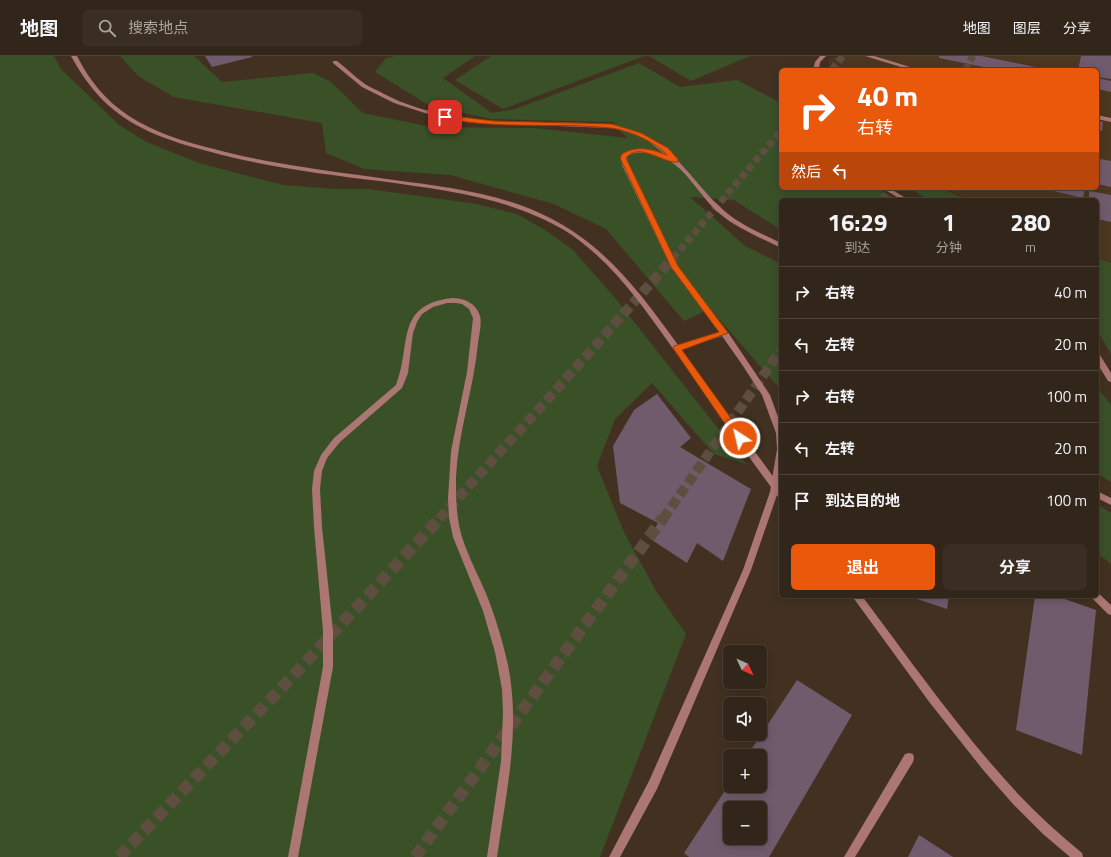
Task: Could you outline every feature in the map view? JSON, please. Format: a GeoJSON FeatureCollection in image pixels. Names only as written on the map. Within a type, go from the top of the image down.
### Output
{"type":"FeatureCollection","features":[{"type":"Feature","properties":{"kind":"street"},"geometry":{"type":"LineString","coordinates":[[74,56],[86,77],[118,111],[132,120],[175,140],[226,155],[266,164],[417,184],[500,200],[540,215],[567,229],[590,245],[626,280],[677,348],[779,491]]}},
{"type":"Feature","properties":{"kind":"street"},"geometry":{"type":"LineString","coordinates":[[816,68],[818,62],[823,56]]}},
{"type":"Feature","properties":{"kind":"street"},"geometry":{"type":"LineString","coordinates":[[868,56],[910,68]]}},
{"type":"Feature","properties":{"kind":"street"},"geometry":{"type":"LineString","coordinates":[[335,62],[356,81],[380,95],[431,113],[459,119],[494,123],[612,126],[627,130],[648,139],[665,149],[711,202],[724,214],[779,245]]}},
{"type":"Feature","properties":{"kind":"street"},"geometry":{"type":"LineString","coordinates":[[1099,117],[1111,120]]}},
{"type":"Feature","properties":{"kind":"street"},"geometry":{"type":"LineString","coordinates":[[675,161],[648,150],[632,151],[624,155],[623,158],[674,267],[724,333],[766,396],[779,430]]}},
{"type":"Feature","properties":{"kind":"street"},"geometry":{"type":"LineString","coordinates":[[888,190],[902,198]]}},
{"type":"Feature","properties":{"kind":"street"},"geometry":{"type":"LineString","coordinates":[[293,857],[328,667],[328,631],[318,527],[316,489],[318,471],[324,457],[337,440],[399,386],[404,375],[407,342],[412,324],[417,314],[435,303],[452,300],[465,303],[471,307],[476,316],[473,364],[456,440],[453,466],[452,502],[455,527],[460,545],[488,612],[503,667],[508,697],[508,732],[492,857]]}},
{"type":"Feature","properties":{"kind":"street"},"geometry":{"type":"LineString","coordinates":[[677,348],[724,333]]}},
{"type":"Feature","properties":{"kind":"street"},"geometry":{"type":"LineString","coordinates":[[1099,360],[1111,379]]}},
{"type":"Feature","properties":{"kind":"street"},"geometry":{"type":"LineString","coordinates":[[614,857],[653,785],[747,570],[774,492],[779,461]]}},
{"type":"Feature","properties":{"kind":"street"},"geometry":{"type":"LineString","coordinates":[[1099,495],[1111,502]]}},
{"type":"Feature","properties":{"kind":"street"},"geometry":{"type":"LineString","coordinates":[[859,598],[994,776],[1078,857]]}},
{"type":"Feature","properties":{"kind":"street"},"geometry":{"type":"LineString","coordinates":[[1098,598],[1111,611]]}},
{"type":"Feature","properties":{"kind":"street"},"geometry":{"type":"LineString","coordinates":[[849,857],[909,758]]}},
{"type":"Feature","properties":{"kind":"shaded area"},"geometry":{"type":"Polygon","coordinates":[[[838,56],[1111,56],[1111,262],[1099,257],[1099,198],[966,198],[948,190],[1099,190],[1099,68],[829,68],[829,60],[838,56]]]}},
{"type":"Feature","properties":{"kind":"green space"},"geometry":{"type":"Polygon","coordinates":[[[0,56],[54,56],[61,69],[119,125],[147,142],[199,163],[283,185],[335,189],[368,189],[477,204],[517,214],[545,230],[572,249],[616,299],[746,464],[714,454],[652,383],[615,419],[597,466],[624,532],[656,591],[686,634],[600,857],[0,857],[0,56]]]}},
{"type":"Feature","properties":{"kind":"green space"},"geometry":{"type":"Polygon","coordinates":[[[120,56],[194,56],[222,82],[313,73],[331,82],[363,113],[431,127],[534,128],[627,138],[613,122],[492,119],[430,106],[375,72],[386,58],[394,56],[475,56],[443,78],[492,113],[515,109],[639,63],[680,87],[737,80],[779,102],[779,190],[880,190],[894,198],[779,198],[779,229],[734,200],[690,197],[745,246],[779,263],[779,388],[710,309],[684,321],[606,229],[554,204],[450,175],[364,169],[326,153],[322,123],[174,97],[138,76],[120,56]]]}},
{"type":"Feature","properties":{"kind":"green space"},"geometry":{"type":"Polygon","coordinates":[[[491,56],[644,56],[503,109],[455,80],[491,56]]]}},
{"type":"Feature","properties":{"kind":"green space"},"geometry":{"type":"Polygon","coordinates":[[[649,56],[750,56],[691,81],[649,56]]]}},
{"type":"Feature","properties":{"kind":"green space"},"geometry":{"type":"Polygon","coordinates":[[[912,190],[945,190],[963,198],[926,198],[912,190]]]}},
{"type":"Feature","properties":{"kind":"green space"},"geometry":{"type":"Polygon","coordinates":[[[1099,258],[1111,263],[1111,354],[1099,333],[1099,258]]]}},
{"type":"Feature","properties":{"kind":"green space"},"geometry":{"type":"Polygon","coordinates":[[[1099,390],[1111,405],[1111,482],[1099,474],[1099,390]]]}},
{"type":"Feature","properties":{"kind":"green space"},"geometry":{"type":"Polygon","coordinates":[[[1099,505],[1111,513],[1111,564],[1099,555],[1099,505]]]}},
{"type":"Feature","properties":{"kind":"building"},"geometry":{"type":"Polygon","coordinates":[[[205,56],[252,56],[252,57],[212,67],[205,56]]]}},
{"type":"Feature","properties":{"kind":"building"},"geometry":{"type":"Polygon","coordinates":[[[939,56],[981,56],[1040,68],[988,68],[939,58],[939,56]]]}},
{"type":"Feature","properties":{"kind":"building"},"geometry":{"type":"Polygon","coordinates":[[[1081,56],[1111,56],[1111,79],[1099,77],[1099,68],[1078,68],[1081,56]]]}},
{"type":"Feature","properties":{"kind":"building"},"geometry":{"type":"Polygon","coordinates":[[[1099,78],[1111,81],[1111,92],[1099,89],[1099,78]]]}},
{"type":"Feature","properties":{"kind":"building"},"geometry":{"type":"Polygon","coordinates":[[[1099,121],[1103,122],[1102,131],[1099,130],[1099,121]]]}},
{"type":"Feature","properties":{"kind":"building"},"geometry":{"type":"Polygon","coordinates":[[[1100,159],[1111,161],[1111,187],[1099,184],[1100,159]]]}},
{"type":"Feature","properties":{"kind":"building"},"geometry":{"type":"Polygon","coordinates":[[[1049,190],[1085,190],[1083,198],[1049,190]]]}},
{"type":"Feature","properties":{"kind":"building"},"geometry":{"type":"Polygon","coordinates":[[[1089,191],[1111,195],[1111,222],[1099,219],[1099,198],[1089,198],[1089,191]]]}},
{"type":"Feature","properties":{"kind":"building"},"geometry":{"type":"Polygon","coordinates":[[[657,394],[691,438],[680,447],[751,489],[723,561],[697,543],[687,563],[649,538],[658,523],[620,503],[613,446],[634,410],[657,394]]]}},
{"type":"Feature","properties":{"kind":"building"},"geometry":{"type":"Polygon","coordinates":[[[914,598],[949,598],[947,609],[914,598]]]}},
{"type":"Feature","properties":{"kind":"building"},"geometry":{"type":"Polygon","coordinates":[[[1035,598],[1062,598],[1096,610],[1082,755],[1016,730],[1035,598]]]}},
{"type":"Feature","properties":{"kind":"building"},"geometry":{"type":"Polygon","coordinates":[[[797,680],[852,715],[769,857],[689,857],[684,853],[723,793],[767,793],[767,749],[752,749],[757,741],[767,741],[767,726],[797,680]]]}},
{"type":"Feature","properties":{"kind":"building"},"geometry":{"type":"Polygon","coordinates":[[[919,835],[953,857],[908,857],[919,835]]]}},
{"type":"Feature","properties":{"kind":"tunnel"},"geometry":{"type":"LineString","coordinates":[[834,68],[843,56]]}},
{"type":"Feature","properties":{"kind":"tunnel"},"geometry":{"type":"LineString","coordinates":[[966,68],[973,56]]}},
{"type":"Feature","properties":{"kind":"tunnel"},"geometry":{"type":"LineString","coordinates":[[673,258],[779,133]]}},
{"type":"Feature","properties":{"kind":"tunnel"},"geometry":{"type":"LineString","coordinates":[[883,198],[889,190]]}},
{"type":"Feature","properties":{"kind":"tunnel"},"geometry":{"type":"LineString","coordinates":[[439,519],[674,257]]}},
{"type":"Feature","properties":{"kind":"tunnel"},"geometry":{"type":"LineString","coordinates":[[663,519],[779,353]]}},
{"type":"Feature","properties":{"kind":"tunnel"},"geometry":{"type":"LineString","coordinates":[[119,857],[289,680],[440,518]]}},
{"type":"Feature","properties":{"kind":"tunnel"},"geometry":{"type":"LineString","coordinates":[[415,857],[663,518]]}},
{"type":"Feature","properties":{"kind":"route"},"geometry":{"type":"LineString","coordinates":[[445,117],[494,123],[612,126],[639,134],[665,149],[675,161],[648,150],[632,151],[624,155],[623,158],[674,267],[724,333],[677,348],[740,438]]}}]}
